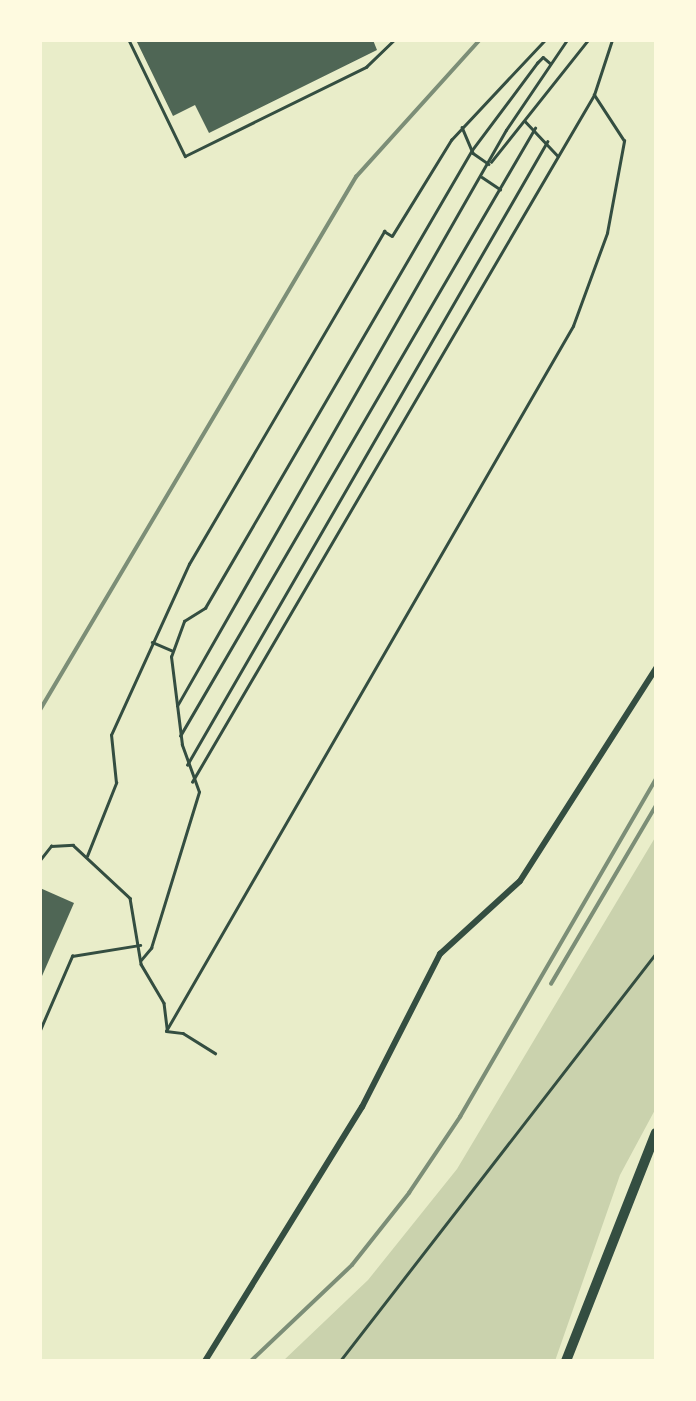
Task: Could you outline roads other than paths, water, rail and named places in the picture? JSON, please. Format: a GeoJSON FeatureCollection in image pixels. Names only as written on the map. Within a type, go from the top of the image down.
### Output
{"type":"FeatureCollection","features":[{"type":"Feature","properties":{"kind":"highway"},"geometry":{"type":"LineString","coordinates":[[566,1361],[656,1133]]}},
{"type":"Feature","properties":{"kind":"street"},"geometry":{"type":"LineString","coordinates":[[205,1361],[362,1107],[440,954],[520,881],[656,668]]}},
{"type":"Feature","properties":{"kind":"lane"},"geometry":{"type":"LineString","coordinates":[[129,40],[184,156],[366,67],[394,40]]}},
{"type":"Feature","properties":{"kind":"lane"},"geometry":{"type":"LineString","coordinates":[[87,856],[116,783],[111,735],[189,564],[384,231],[392,236],[462,127],[545,40]]}},
{"type":"Feature","properties":{"kind":"lane"},"geometry":{"type":"LineString","coordinates":[[176,709],[481,177],[550,63],[567,40]]}},
{"type":"Feature","properties":{"kind":"lane"},"geometry":{"type":"LineString","coordinates":[[489,164],[588,40]]}},
{"type":"Feature","properties":{"kind":"lane"},"geometry":{"type":"LineString","coordinates":[[192,782],[594,95],[612,40]]}},
{"type":"Feature","properties":{"kind":"lane"},"geometry":{"type":"LineString","coordinates":[[141,960],[151,948],[199,792],[192,782],[187,765],[176,709],[171,650],[184,621],[205,608],[472,150],[537,63],[543,57],[550,63]]}},
{"type":"Feature","properties":{"kind":"lane"},"geometry":{"type":"LineString","coordinates":[[166,1031],[573,326],[607,233],[624,141],[594,95]]}},
{"type":"Feature","properties":{"kind":"lane"},"geometry":{"type":"LineString","coordinates":[[525,121],[535,128],[558,156]]}},
{"type":"Feature","properties":{"kind":"lane"},"geometry":{"type":"LineString","coordinates":[[462,127],[472,150],[489,164]]}},
{"type":"Feature","properties":{"kind":"lane"},"geometry":{"type":"LineString","coordinates":[[180,736],[535,128]]}},
{"type":"Feature","properties":{"kind":"lane"},"geometry":{"type":"LineString","coordinates":[[187,765],[547,142]]}},
{"type":"Feature","properties":{"kind":"lane"},"geometry":{"type":"LineString","coordinates":[[481,177],[499,189]]}},
{"type":"Feature","properties":{"kind":"lane"},"geometry":{"type":"LineString","coordinates":[[152,642],[171,650]]}},
{"type":"Feature","properties":{"kind":"lane"},"geometry":{"type":"LineString","coordinates":[[40,860],[61,843],[87,856],[133,902],[141,960],[164,1003],[166,1031]]}},
{"type":"Feature","properties":{"kind":"lane"},"geometry":{"type":"LineString","coordinates":[[40,1030],[72,956],[140,945]]}},
{"type":"Feature","properties":{"kind":"lane"},"geometry":{"type":"LineString","coordinates":[[166,1031],[183,1033],[215,1053]]}},
{"type":"Feature","properties":{"kind":"railway"},"geometry":{"type":"LineString","coordinates":[[40,710],[356,177],[480,40]]}},
{"type":"Feature","properties":{"kind":"railway"},"geometry":{"type":"LineString","coordinates":[[251,1361],[352,1265],[409,1193],[460,1117],[656,779]]}},
{"type":"Feature","properties":{"kind":"railway"},"geometry":{"type":"LineString","coordinates":[[551,984],[656,806]]}}]}
